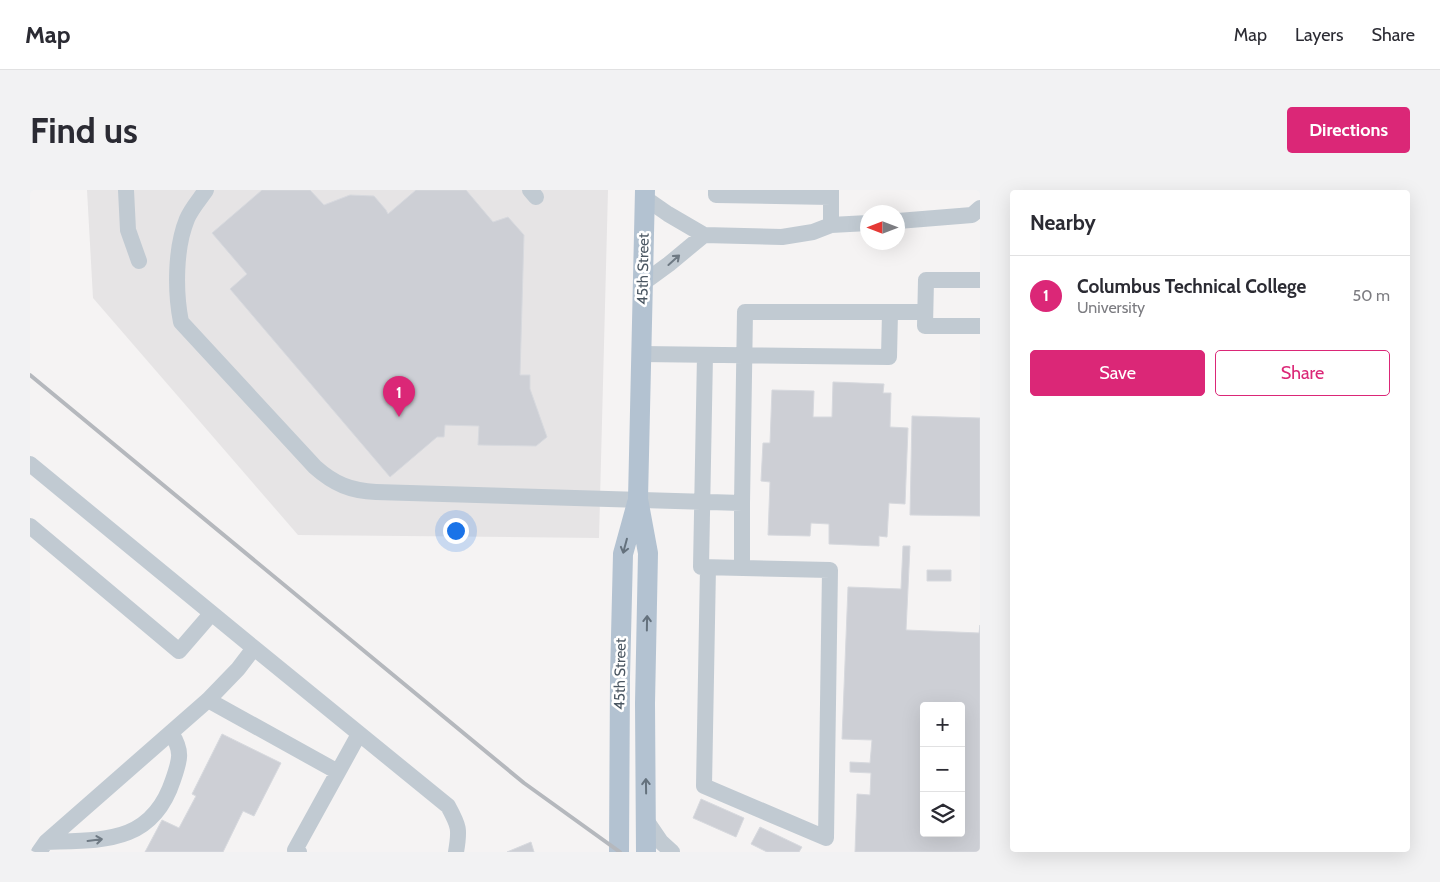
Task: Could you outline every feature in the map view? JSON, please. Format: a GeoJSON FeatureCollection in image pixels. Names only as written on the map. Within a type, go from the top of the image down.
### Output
{"type":"FeatureCollection","features":[{"type":"Feature","properties":{"kind":"main road","name":"45th Street"},"geometry":{"type":"LineString","coordinates":[[645,194],[638,499],[648,553],[645,703],[646,852]]}},
{"type":"Feature","properties":{"kind":"main road","name":"45th Street"},"geometry":{"type":"LineString","coordinates":[[619,852],[623,554],[638,499]]}},
{"type":"Feature","properties":{"kind":"street"},"geometry":{"type":"LineString","coordinates":[[126,190],[128,230],[139,261]]}},
{"type":"Feature","properties":{"kind":"street"},"geometry":{"type":"LineString","coordinates":[[206,190],[188,217],[183,232],[178,295],[181,322],[324,475],[347,488],[366,492],[742,503]]}},
{"type":"Feature","properties":{"kind":"street"},"geometry":{"type":"LineString","coordinates":[[716,190],[716,195],[831,193],[831,225]]}},
{"type":"Feature","properties":{"kind":"street"},"geometry":{"type":"LineString","coordinates":[[645,194],[668,214],[704,235],[782,237],[812,232],[831,225],[860,223]]}},
{"type":"Feature","properties":{"kind":"street"},"geometry":{"type":"LineString","coordinates":[[905,220],[972,215],[980,208]]}},
{"type":"Feature","properties":{"kind":"street"},"geometry":{"type":"LineString","coordinates":[[643,283],[670,264],[704,235]]}},
{"type":"Feature","properties":{"kind":"street"},"geometry":{"type":"LineString","coordinates":[[980,280],[926,280],[925,312],[925,326],[980,326]]}},
{"type":"Feature","properties":{"kind":"street"},"geometry":{"type":"LineString","coordinates":[[742,568],[745,312],[925,312]]}},
{"type":"Feature","properties":{"kind":"street"},"geometry":{"type":"LineString","coordinates":[[641,354],[889,357],[890,312]]}},
{"type":"Feature","properties":{"kind":"street"},"geometry":{"type":"LineString","coordinates":[[705,355],[701,567],[708,567],[830,570],[826,838],[704,786],[708,567]]}},
{"type":"Feature","properties":{"kind":"street"},"geometry":{"type":"LineString","coordinates":[[30,464],[448,806],[458,824],[456,852]]}},
{"type":"Feature","properties":{"kind":"street"},"geometry":{"type":"LineString","coordinates":[[30,526],[179,651],[211,614]]}},
{"type":"Feature","properties":{"kind":"street"},"geometry":{"type":"LineString","coordinates":[[42,847],[208,700],[238,669],[254,648]]}},
{"type":"Feature","properties":{"kind":"street"},"geometry":{"type":"LineString","coordinates":[[208,700],[338,772]]}},
{"type":"Feature","properties":{"kind":"street"},"geometry":{"type":"LineString","coordinates":[[42,847],[118,836],[135,830],[149,820],[164,803],[178,766],[180,757],[178,743],[170,733]]}},
{"type":"Feature","properties":{"kind":"street"},"geometry":{"type":"LineString","coordinates":[[299,852],[295,850],[359,734]]}},
{"type":"Feature","properties":{"kind":"street"},"geometry":{"type":"LineString","coordinates":[[646,820],[661,842],[672,852]]}},
{"type":"Feature","properties":{"kind":"shaded area"},"geometry":{"type":"Polygon","coordinates":[[[87,190],[608,190],[599,538],[298,535],[93,298],[87,190]]]}},
{"type":"Feature","properties":{"kind":"building"},"geometry":{"type":"Polygon","coordinates":[[[262,190],[310,190],[324,205],[350,195],[374,196],[388,214],[416,190],[466,190],[493,222],[508,217],[524,235],[520,375],[530,375],[530,389],[547,437],[536,446],[478,445],[479,426],[445,425],[444,437],[437,437],[390,477],[230,289],[247,274],[212,233],[262,190]]]}},
{"type":"Feature","properties":{"kind":"building"},"geometry":{"type":"Polygon","coordinates":[[[833,382],[884,384],[883,393],[891,393],[890,427],[908,428],[905,504],[889,503],[887,537],[879,536],[879,546],[829,544],[829,524],[811,523],[810,536],[768,535],[770,482],[761,481],[763,443],[770,443],[772,390],[814,391],[813,417],[832,417],[833,382]]]}},
{"type":"Feature","properties":{"kind":"building"},"geometry":{"type":"Polygon","coordinates":[[[912,416],[980,418],[980,516],[910,515],[912,416]]]}},
{"type":"Feature","properties":{"kind":"building"},"geometry":{"type":"Polygon","coordinates":[[[903,546],[910,546],[906,630],[979,633],[980,625],[980,852],[855,852],[857,794],[870,795],[871,773],[850,772],[850,762],[870,763],[872,740],[842,739],[848,587],[901,589],[903,546]]]}},
{"type":"Feature","properties":{"kind":"building"},"geometry":{"type":"Polygon","coordinates":[[[927,570],[951,570],[951,581],[927,581],[927,570]]]}},
{"type":"Feature","properties":{"kind":"building"},"geometry":{"type":"Polygon","coordinates":[[[222,734],[281,763],[254,816],[243,811],[223,852],[145,852],[162,820],[179,828],[196,796],[192,794],[222,734]]]}},
{"type":"Feature","properties":{"kind":"building"},"geometry":{"type":"Polygon","coordinates":[[[701,799],[744,818],[736,837],[693,818],[701,799]]]}},
{"type":"Feature","properties":{"kind":"building"},"geometry":{"type":"Polygon","coordinates":[[[760,827],[802,847],[799,852],[767,852],[751,844],[760,827]]]}},
{"type":"Feature","properties":{"kind":"building"},"geometry":{"type":"Polygon","coordinates":[[[531,842],[534,852],[507,852],[531,842]]]}},
{"type":"Feature","properties":{"kind":"railway"},"geometry":{"type":"LineString","coordinates":[[30,375],[524,783],[620,852]]}},
{"type":"Feature","properties":{"kind":"place","name":"Columbus Technical College"},"geometry":{"type":"Point","coordinates":[399,417]}}]}
